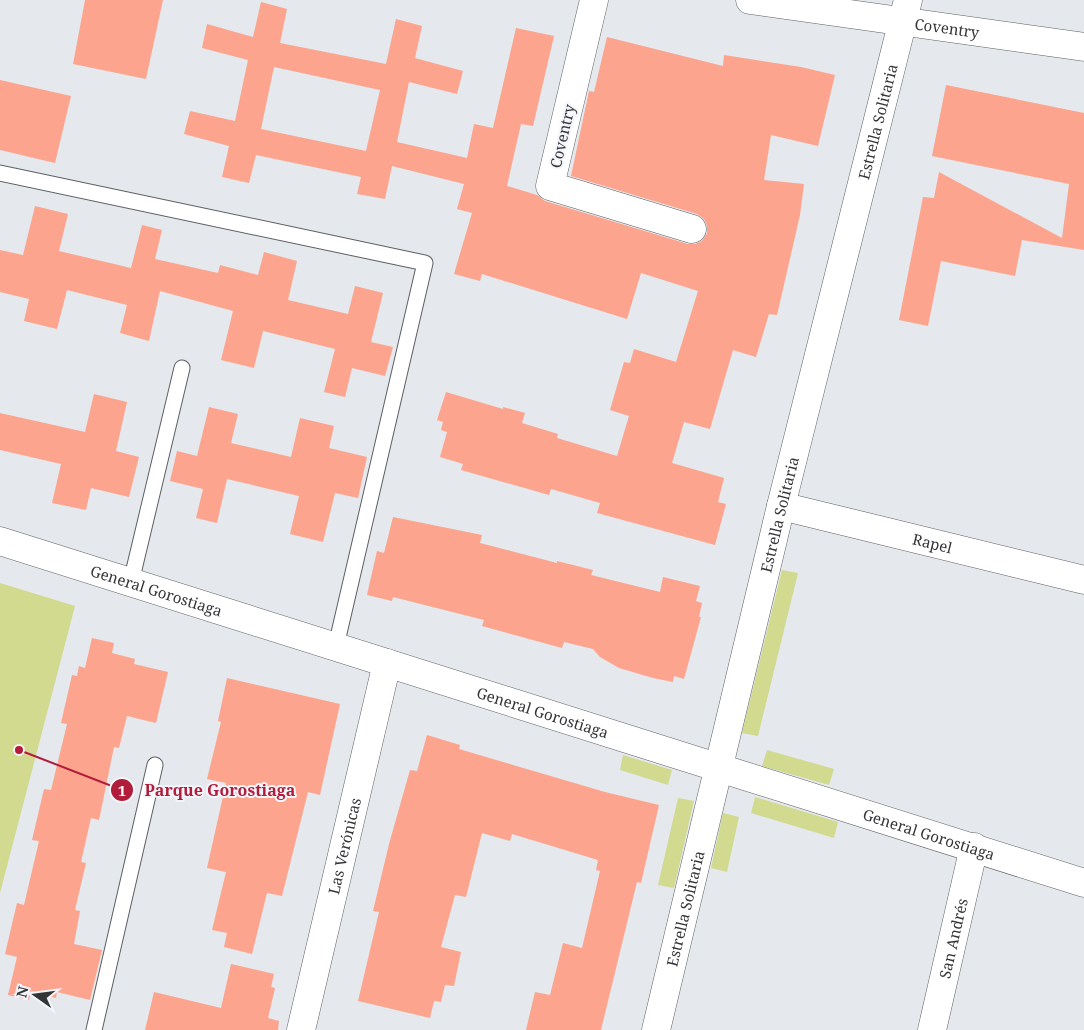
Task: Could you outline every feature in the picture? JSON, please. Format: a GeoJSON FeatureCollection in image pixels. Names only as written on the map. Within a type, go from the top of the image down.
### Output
{"type":"FeatureCollection","features":[{"type":"Feature","properties":{"kind":"street","name":"Coventry"},"geometry":{"type":"LineString","coordinates":[[594,0],[550,186],[692,229]]}},
{"type":"Feature","properties":{"kind":"street","name":"Coventry"},"geometry":{"type":"LineString","coordinates":[[750,0],[905,10],[1084,47]]}},
{"type":"Feature","properties":{"kind":"street","name":"Estrella Solitaria"},"geometry":{"type":"LineString","coordinates":[[656,1030],[717,767],[905,10]]}},
{"type":"Feature","properties":{"kind":"street","name":"Rapel"},"geometry":{"type":"LineString","coordinates":[[781,506],[1084,580]]}},
{"type":"Feature","properties":{"kind":"street","name":"General Gorostiaga"},"geometry":{"type":"LineString","coordinates":[[0,541],[1084,883]]}},
{"type":"Feature","properties":{"kind":"street","name":"Las Verónicas"},"geometry":{"type":"LineString","coordinates":[[301,1030],[387,663]]}},
{"type":"Feature","properties":{"kind":"street","name":"San Andrés"},"geometry":{"type":"LineString","coordinates":[[932,1030],[974,847]]}},
{"type":"Feature","properties":{"kind":"lane"},"geometry":{"type":"LineString","coordinates":[[0,173],[426,263],[336,646]]}},
{"type":"Feature","properties":{"kind":"lane"},"geometry":{"type":"LineString","coordinates":[[131,582],[182,368]]}},
{"type":"Feature","properties":{"kind":"lane"},"geometry":{"type":"LineString","coordinates":[[94,1030],[155,765]]}},
{"type":"Feature","properties":{"kind":"green space"},"geometry":{"type":"Polygon","coordinates":[[[782,570],[798,573],[758,736],[742,733],[782,570]]]}},
{"type":"Feature","properties":{"kind":"green space"},"geometry":{"type":"Polygon","coordinates":[[[0,583],[75,606],[0,893],[0,583]]]}},
{"type":"Feature","properties":{"kind":"green space"},"geometry":{"type":"Polygon","coordinates":[[[767,750],[834,769],[829,785],[762,766],[767,750]]]}},
{"type":"Feature","properties":{"kind":"green space"},"geometry":{"type":"Polygon","coordinates":[[[623,755],[672,770],[668,785],[620,770],[623,755]]]}},
{"type":"Feature","properties":{"kind":"green space"},"geometry":{"type":"Polygon","coordinates":[[[755,797],[838,822],[834,838],[751,813],[755,797]]]}},
{"type":"Feature","properties":{"kind":"green space"},"geometry":{"type":"Polygon","coordinates":[[[678,798],[694,801],[674,888],[658,885],[678,798]]]}},
{"type":"Feature","properties":{"kind":"green space"},"geometry":{"type":"Polygon","coordinates":[[[723,813],[739,817],[727,872],[711,868],[723,813]]]}},
{"type":"Feature","properties":{"kind":"building"},"geometry":{"type":"Polygon","coordinates":[[[85,0],[163,0],[146,79],[73,64],[85,0]]]}},
{"type":"Feature","properties":{"kind":"building"},"geometry":{"type":"Polygon","coordinates":[[[261,2],[287,9],[280,43],[386,64],[396,19],[422,26],[415,58],[463,71],[457,94],[409,82],[397,142],[467,158],[474,124],[493,128],[516,28],[554,36],[533,126],[521,124],[507,186],[537,195],[545,201],[688,244],[702,241],[707,233],[704,219],[697,214],[571,176],[589,91],[594,92],[607,37],[723,66],[724,55],[801,67],[835,75],[818,146],[771,135],[764,180],[804,184],[800,215],[777,315],[769,314],[756,357],[733,350],[710,429],[684,422],[672,463],[724,478],[718,502],[726,504],[715,545],[597,513],[600,503],[551,489],[549,495],[461,470],[463,464],[440,457],[447,432],[441,430],[443,422],[437,420],[446,392],[503,409],[503,407],[525,413],[522,423],[558,434],[557,438],[617,456],[629,416],[610,410],[624,362],[630,363],[634,349],[676,362],[698,291],[641,273],[627,319],[482,274],[480,281],[454,274],[472,213],[457,209],[464,184],[392,166],[385,199],[357,194],[361,177],[256,155],[249,183],[222,177],[229,146],[184,134],[190,111],[235,121],[248,60],[202,48],[207,24],[253,37],[261,2]],[[274,67],[261,129],[366,151],[380,90],[274,67]]]}},
{"type":"Feature","properties":{"kind":"building"},"geometry":{"type":"Polygon","coordinates":[[[0,80],[71,96],[55,163],[0,150],[0,80]]]}},
{"type":"Feature","properties":{"kind":"building"},"geometry":{"type":"Polygon","coordinates":[[[946,85],[1084,113],[1084,250],[1022,240],[1015,276],[941,261],[928,326],[899,320],[923,197],[934,198],[939,172],[1062,238],[1069,184],[932,156],[946,85]]]}},
{"type":"Feature","properties":{"kind":"building"},"geometry":{"type":"Polygon","coordinates":[[[35,206],[68,214],[59,251],[131,268],[142,225],[162,230],[155,259],[218,273],[220,265],[258,275],[264,252],[297,261],[288,300],[348,314],[355,286],[383,293],[371,342],[393,347],[385,376],[352,368],[345,397],[324,392],[335,349],[263,331],[254,368],[221,360],[233,311],[160,291],[149,341],[120,333],[127,305],[67,290],[57,329],[24,321],[29,299],[0,292],[0,250],[23,255],[35,206]]]}},
{"type":"Feature","properties":{"kind":"building"},"geometry":{"type":"Polygon","coordinates":[[[94,394],[127,402],[116,451],[139,457],[129,497],[91,488],[86,510],[52,503],[61,464],[0,450],[0,413],[85,432],[94,394]]]}},
{"type":"Feature","properties":{"kind":"building"},"geometry":{"type":"Polygon","coordinates":[[[209,407],[238,414],[231,443],[291,457],[300,418],[334,426],[329,448],[367,457],[358,498],[335,493],[323,542],[290,534],[299,496],[227,479],[217,523],[196,518],[203,489],[170,481],[177,451],[197,456],[209,407]]]}},
{"type":"Feature","properties":{"kind":"building"},"geometry":{"type":"Polygon","coordinates":[[[393,517],[482,535],[480,543],[557,563],[557,561],[593,570],[591,575],[660,592],[663,577],[700,586],[696,601],[702,603],[699,617],[701,617],[684,679],[674,676],[673,682],[653,678],[619,668],[600,657],[593,649],[564,642],[562,648],[482,626],[484,620],[393,597],[392,601],[367,595],[377,551],[384,553],[393,517]]]}},
{"type":"Feature","properties":{"kind":"building"},"geometry":{"type":"Polygon","coordinates":[[[92,638],[114,643],[112,653],[135,659],[134,664],[168,672],[156,723],[127,716],[119,748],[114,747],[99,820],[91,818],[81,862],[86,863],[75,910],[80,911],[74,944],[102,950],[90,1000],[57,992],[56,998],[31,991],[29,1000],[8,995],[17,957],[5,954],[17,903],[24,905],[39,841],[32,840],[44,789],[51,790],[67,724],[61,723],[72,675],[77,676],[79,666],[85,668],[92,638]]]}},
{"type":"Feature","properties":{"kind":"building"},"geometry":{"type":"Polygon","coordinates":[[[227,678],[340,704],[320,795],[308,792],[282,896],[267,893],[252,954],[224,947],[227,933],[212,930],[226,872],[207,868],[226,783],[207,779],[221,722],[218,721],[227,678]]]}},
{"type":"Feature","properties":{"kind":"building"},"geometry":{"type":"Polygon","coordinates":[[[427,735],[460,745],[459,749],[605,792],[659,805],[641,883],[637,882],[601,1030],[526,1030],[535,992],[550,995],[563,943],[582,948],[600,871],[596,870],[598,860],[512,834],[510,841],[482,833],[466,897],[455,895],[441,947],[461,952],[454,986],[445,985],[441,1002],[434,1001],[430,1018],[358,1001],[379,912],[373,911],[389,844],[410,770],[417,771],[427,735]]]}},
{"type":"Feature","properties":{"kind":"building"},"geometry":{"type":"Polygon","coordinates":[[[231,964],[274,974],[271,987],[275,988],[268,1018],[279,1021],[278,1030],[145,1030],[154,992],[221,1008],[231,964]]]}},
{"type":"Feature","properties":{"kind":"place","name":"Parque Gorostiaga"},"geometry":{"type":"Point","coordinates":[19,750]}}]}
